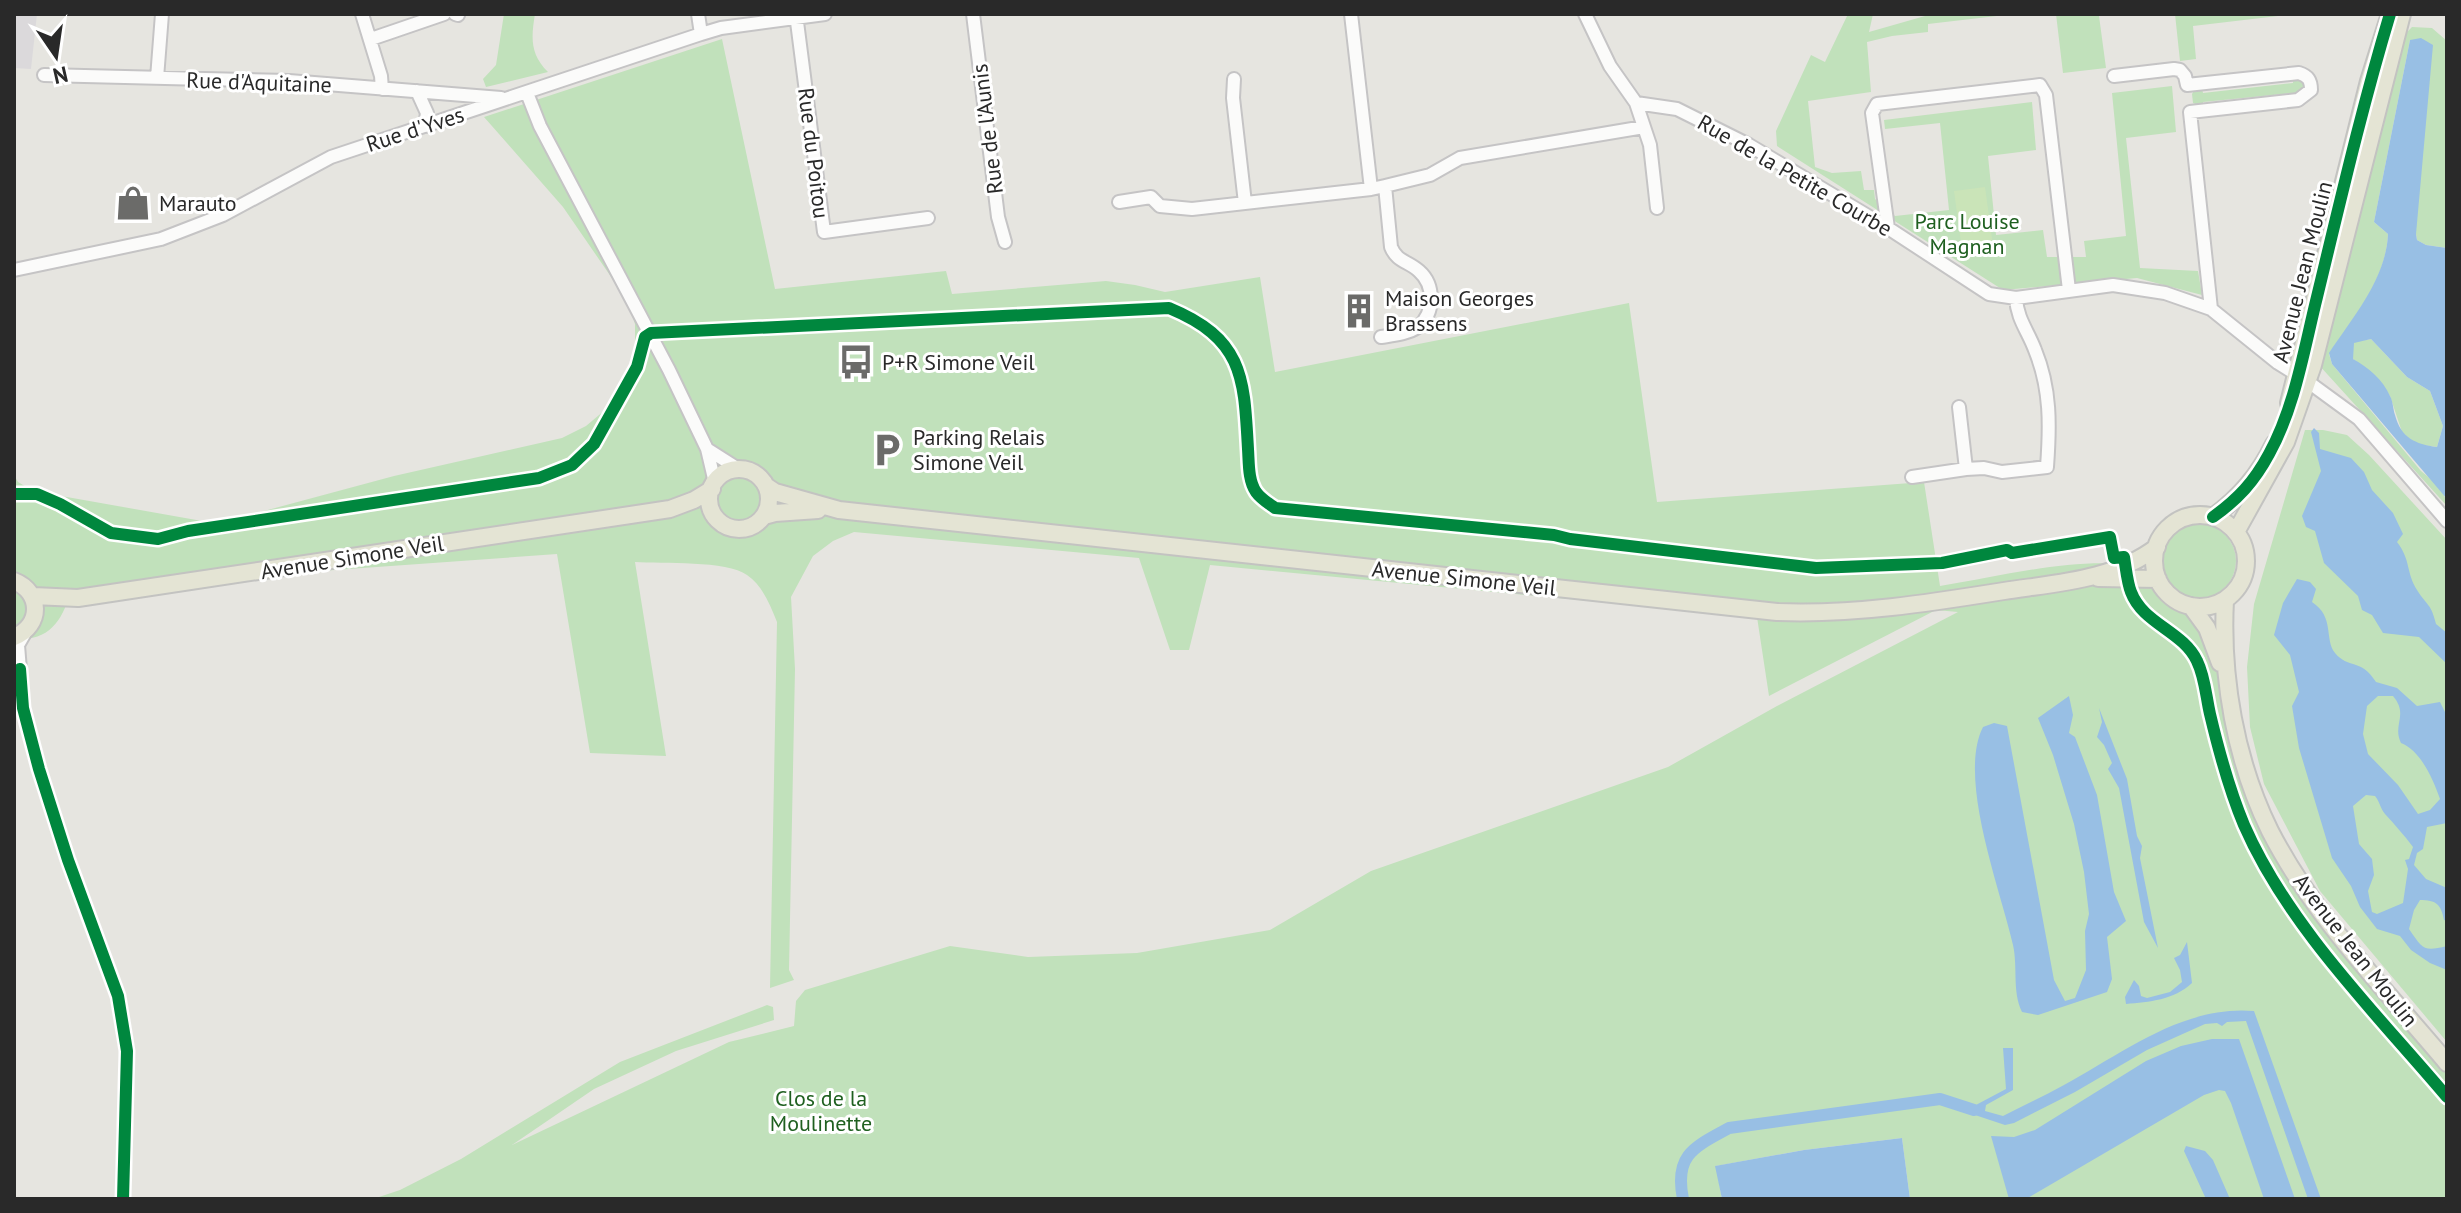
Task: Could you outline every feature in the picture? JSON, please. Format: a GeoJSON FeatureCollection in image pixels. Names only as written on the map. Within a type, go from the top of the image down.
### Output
{"type":"FeatureCollection","features":[{"type":"Feature","properties":{"kind":"main road","name":"Avenue Jean Moulin"},"geometry":{"type":"LineString","coordinates":[[2236,532],[2286,442],[2369,81],[2390,14]]}},
{"type":"Feature","properties":{"kind":"main road","name":"Avenue Jean Moulin"},"geometry":{"type":"LineString","coordinates":[[2213,517],[2236,501],[2268,456],[2302,378],[2402,14]]}},
{"type":"Feature","properties":{"kind":"main road"},"geometry":{"type":"LineString","coordinates":[[670,509],[694,500],[726,473],[740,470],[757,475],[775,492],[839,510]]}},
{"type":"Feature","properties":{"kind":"main road"},"geometry":{"type":"LineString","coordinates":[[713,486],[710,502],[716,517],[726,526],[740,529],[775,513],[839,510]]}},
{"type":"Feature","properties":{"kind":"main road"},"geometry":{"type":"LineString","coordinates":[[764,516],[769,503],[766,486]]}},
{"type":"Feature","properties":{"kind":"main road"},"geometry":{"type":"LineString","coordinates":[[670,509],[716,517]]}},
{"type":"Feature","properties":{"kind":"main road","name":"Avenue Simone Veil"},"geometry":{"type":"LineString","coordinates":[[33,596],[78,598],[670,509]]}},
{"type":"Feature","properties":{"kind":"main road","name":"Avenue Simone Veil"},"geometry":{"type":"LineString","coordinates":[[839,510],[1777,612],[1887,609],[2089,577],[2139,560],[2157,547]]}},
{"type":"Feature","properties":{"kind":"main road"},"geometry":{"type":"LineString","coordinates":[[2199,515],[2221,520],[2236,532],[2244,546],[2247,561],[2237,589],[2225,600],[2215,605],[2191,606],[2177,601],[2166,592],[2158,579],[2155,558],[2157,547],[2173,525],[2199,515]]}},
{"type":"Feature","properties":{"kind":"main road","name":"Avenue Simone Veil"},"geometry":{"type":"LineString","coordinates":[[2089,577],[2158,579]]}},
{"type":"Feature","properties":{"kind":"main road"},"geometry":{"type":"LineString","coordinates":[[14,580],[28,589],[35,604],[25,629]]}},
{"type":"Feature","properties":{"kind":"main road"},"geometry":{"type":"LineString","coordinates":[[25,629],[49,610],[78,598]]}},
{"type":"Feature","properties":{"kind":"main road","name":"Avenue Jean Moulin"},"geometry":{"type":"LineString","coordinates":[[2225,600],[2226,680],[2249,775],[2270,830],[2324,916],[2447,1063]]}},
{"type":"Feature","properties":{"kind":"main road"},"geometry":{"type":"LineString","coordinates":[[2191,606],[2207,628],[2226,680]]}},
{"type":"Feature","properties":{"kind":"street"},"geometry":{"type":"LineString","coordinates":[[157,78],[162,14]]}},
{"type":"Feature","properties":{"kind":"street"},"geometry":{"type":"LineString","coordinates":[[362,14],[382,89]]}},
{"type":"Feature","properties":{"kind":"street"},"geometry":{"type":"LineString","coordinates":[[371,39],[444,14]]}},
{"type":"Feature","properties":{"kind":"street"},"geometry":{"type":"LineString","coordinates":[[698,14],[701,34]]}},
{"type":"Feature","properties":{"kind":"street","name":"Rue d'Yves"},"geometry":{"type":"LineString","coordinates":[[14,270],[138,244],[185,230],[223,215],[322,161],[701,34],[721,28],[825,14]]}},
{"type":"Feature","properties":{"kind":"street","name":"Rue de l'Aunis"},"geometry":{"type":"LineString","coordinates":[[973,14],[998,217],[1005,242]]}},
{"type":"Feature","properties":{"kind":"street"},"geometry":{"type":"LineString","coordinates":[[1351,14],[1371,189]]}},
{"type":"Feature","properties":{"kind":"street"},"geometry":{"type":"LineString","coordinates":[[1585,14],[1610,66],[1636,103],[1650,145],[1657,208]]}},
{"type":"Feature","properties":{"kind":"street","name":"Rue du Poitou"},"geometry":{"type":"LineString","coordinates":[[796,16],[824,232],[928,218]]}},
{"type":"Feature","properties":{"kind":"street"},"geometry":{"type":"LineString","coordinates":[[2114,76],[2174,69],[2185,76],[2211,309]]}},
{"type":"Feature","properties":{"kind":"street"},"geometry":{"type":"LineString","coordinates":[[2187,85],[2299,73],[2307,75],[2311,81],[2311,90],[2298,100],[2190,112]]}},
{"type":"Feature","properties":{"kind":"street","name":"Rue d'Aquitaine"},"geometry":{"type":"LineString","coordinates":[[44,75],[289,81],[504,99]]}},
{"type":"Feature","properties":{"kind":"street"},"geometry":{"type":"LineString","coordinates":[[1234,79],[1233,98],[1245,203]]}},
{"type":"Feature","properties":{"kind":"street"},"geometry":{"type":"LineString","coordinates":[[1888,228],[1872,113],[1877,104],[2040,85],[2046,95],[2069,290]]}},
{"type":"Feature","properties":{"kind":"street"},"geometry":{"type":"LineString","coordinates":[[417,91],[427,113],[425,126]]}},
{"type":"Feature","properties":{"kind":"street"},"geometry":{"type":"LineString","coordinates":[[437,91],[446,107],[445,119]]}},
{"type":"Feature","properties":{"kind":"street"},"geometry":{"type":"LineString","coordinates":[[527,93],[540,126],[663,358],[707,449],[713,486]]}},
{"type":"Feature","properties":{"kind":"street","name":"Rue de la Petite Courbe"},"geometry":{"type":"LineString","coordinates":[[1636,103],[1677,109],[1749,145],[1888,228],[1989,294],[2016,298]]}},
{"type":"Feature","properties":{"kind":"street"},"geometry":{"type":"LineString","coordinates":[[1119,202],[1151,197],[1160,206],[1192,209],[1371,189],[1430,175],[1460,158],[1644,127]]}},
{"type":"Feature","properties":{"kind":"street"},"geometry":{"type":"LineString","coordinates":[[1381,337],[1404,333],[1419,326],[1429,314],[1431,304],[1431,290],[1426,279],[1418,270],[1394,256],[1385,186]]}},
{"type":"Feature","properties":{"kind":"street"},"geometry":{"type":"LineString","coordinates":[[1912,477],[1966,469],[1984,468],[2002,472],[2047,467],[2050,430],[2048,394],[2035,349],[2020,323],[2016,298],[2069,290],[2130,286],[2165,293],[2211,309],[2278,363],[2359,419],[2447,521]]}},
{"type":"Feature","properties":{"kind":"street"},"geometry":{"type":"LineString","coordinates":[[1959,407],[1966,469]]}},
{"type":"Feature","properties":{"kind":"street"},"geometry":{"type":"LineString","coordinates":[[707,449],[740,470]]}},
{"type":"Feature","properties":{"kind":"street"},"geometry":{"type":"LineString","coordinates":[[25,629],[18,645],[23,708],[68,860],[118,996],[127,1051],[123,1199]]}},
{"type":"Feature","properties":{"kind":"street"},"geometry":{"type":"LineString","coordinates":[[14,654],[20,669]]}},
{"type":"Feature","properties":{"kind":"shaded area"},"geometry":{"type":"Polygon","coordinates":[[[14,14],[37,14],[31,69],[14,68],[14,14]]]}},
{"type":"Feature","properties":{"kind":"green space"},"geometry":{"type":"Polygon","coordinates":[[[504,14],[535,14],[533,45],[538,59],[548,72],[486,87],[483,79],[496,65],[504,14]]]}},
{"type":"Feature","properties":{"kind":"green space","name":"Parc Louise Magnan"},"geometry":{"type":"Polygon","coordinates":[[[1848,14],[1873,14],[1869,32],[1932,14],[2014,14],[1928,24],[1928,32],[1867,42],[1871,92],[1808,101],[1815,167],[1832,173],[1861,171],[1864,190],[1874,190],[1875,199],[1895,216],[1949,210],[1940,123],[1885,129],[1884,120],[2032,102],[2036,150],[1988,156],[1996,235],[2043,230],[2047,257],[2086,257],[2084,241],[2126,236],[2112,93],[2172,86],[2176,132],[2126,138],[2140,268],[2198,271],[2202,295],[2137,278],[2003,290],[1777,146],[1776,131],[1811,55],[1825,62],[1848,14]]]}},
{"type":"Feature","properties":{"kind":"green space"},"geometry":{"type":"Polygon","coordinates":[[[2056,14],[2110,14],[2099,16],[2106,68],[2063,73],[2056,14]]]}},
{"type":"Feature","properties":{"kind":"green space"},"geometry":{"type":"Polygon","coordinates":[[[2175,14],[2278,16],[2193,26],[2196,59],[2180,61],[2175,14]]]}},
{"type":"Feature","properties":{"kind":"green space"},"geometry":{"type":"Polygon","coordinates":[[[2412,27],[2432,28],[2447,41],[2447,248],[2426,245],[2417,240],[2410,40],[2374,222],[2388,234],[2386,251],[2367,297],[2329,354],[2332,364],[2421,471],[2442,491],[2447,506],[2318,364],[2402,37],[2412,27]]]}},
{"type":"Feature","properties":{"kind":"green space","name":"Clos de la Moulinette"},"geometry":{"type":"Polygon","coordinates":[[[722,39],[775,289],[946,271],[952,294],[1106,281],[1165,292],[1260,277],[1275,372],[1629,303],[1657,502],[1924,482],[1940,586],[2040,568],[2115,564],[2139,566],[2165,594],[2202,604],[2210,619],[2241,780],[2265,839],[2300,897],[2447,1074],[2447,1199],[1910,1199],[1902,1138],[1804,1150],[1716,1166],[1722,1199],[373,1199],[400,1190],[461,1159],[620,1062],[767,1005],[773,1007],[774,1020],[676,1051],[594,1089],[512,1145],[729,1042],[794,1026],[796,1001],[805,990],[950,946],[1028,957],[1137,953],[1270,930],[1371,871],[1668,767],[1777,706],[1958,612],[1936,610],[1769,696],[1757,617],[1210,565],[1189,650],[1170,650],[1139,558],[854,532],[833,541],[813,556],[791,597],[795,669],[789,970],[794,980],[770,988],[777,622],[757,585],[738,570],[710,565],[635,562],[666,756],[590,753],[557,554],[71,589],[64,610],[53,627],[37,637],[14,638],[14,475],[18,482],[33,491],[202,521],[238,518],[394,476],[562,438],[586,426],[605,410],[622,385],[635,350],[635,324],[627,300],[563,207],[484,117],[722,39]]]}},
{"type":"Feature","properties":{"kind":"green space"},"geometry":{"type":"Polygon","coordinates":[[[2293,78],[2303,81],[2304,90],[2294,96],[2293,93],[2203,102],[2203,107],[2193,103],[2195,89],[2202,89],[2203,93],[2293,83],[2293,78]]]}},
{"type":"Feature","properties":{"kind":"green space"},"geometry":{"type":"Polygon","coordinates":[[[1985,187],[1993,246],[1962,250],[1954,191],[1985,187]]]}},
{"type":"Feature","properties":{"kind":"green space"},"geometry":{"type":"Polygon","coordinates":[[[2371,339],[2407,377],[2430,391],[2443,426],[2437,447],[2415,444],[2402,432],[2390,396],[2378,379],[2353,359],[2353,342],[2371,339]]]}},
{"type":"Feature","properties":{"kind":"green space"},"geometry":{"type":"Polygon","coordinates":[[[2305,430],[2347,435],[2447,540],[2447,1042],[2320,891],[2264,784],[2250,727],[2247,667],[2254,604],[2305,430]]]}},
{"type":"Feature","properties":{"kind":"green space"},"geometry":{"type":"Polygon","coordinates":[[[2199,524],[2213,527],[2225,535],[2233,547],[2236,561],[2233,575],[2225,587],[2213,595],[2199,598],[2185,595],[2173,587],[2165,575],[2162,561],[2165,547],[2173,535],[2185,527],[2199,524]]]}},
{"type":"Feature","properties":{"kind":"water"},"geometry":{"type":"Polygon","coordinates":[[[2421,38],[2433,45],[2416,234],[2417,240],[2426,245],[2447,248],[2447,499],[2332,364],[2329,353],[2367,297],[2386,251],[2388,234],[2374,222],[2410,40],[2421,38]],[[2371,339],[2354,343],[2353,359],[2383,385],[2391,398],[2401,429],[2416,442],[2437,447],[2443,426],[2430,391],[2407,377],[2371,339]]]}},
{"type":"Feature","properties":{"kind":"water"},"geometry":{"type":"Polygon","coordinates":[[[2314,428],[2319,433],[2320,449],[2351,458],[2364,472],[2372,490],[2393,513],[2403,534],[2397,542],[2414,584],[2430,608],[2436,624],[2447,633],[2447,664],[2419,637],[2383,633],[2372,615],[2362,610],[2358,596],[2324,563],[2315,531],[2306,527],[2302,516],[2321,471],[2311,432],[2314,428]]]}},
{"type":"Feature","properties":{"kind":"water"},"geometry":{"type":"Polygon","coordinates":[[[2297,579],[2310,582],[2316,589],[2312,602],[2324,614],[2332,647],[2340,658],[2360,666],[2376,682],[2397,688],[2417,706],[2440,702],[2447,716],[2447,823],[2427,827],[2423,849],[2417,853],[2414,865],[2426,879],[2447,888],[2447,921],[2437,904],[2420,900],[2409,929],[2417,941],[2428,949],[2447,946],[2447,970],[2411,950],[2400,936],[2377,929],[2360,907],[2351,886],[2332,858],[2299,748],[2292,706],[2299,692],[2290,655],[2274,635],[2283,603],[2297,579]],[[2378,696],[2367,706],[2363,734],[2368,754],[2398,785],[2418,814],[2430,810],[2440,799],[2420,759],[2401,743],[2398,703],[2393,696],[2378,696]],[[2366,795],[2353,806],[2359,844],[2372,859],[2374,875],[2368,891],[2372,912],[2377,914],[2403,903],[2408,869],[2405,860],[2409,859],[2413,847],[2385,814],[2375,796],[2366,795]]]}},
{"type":"Feature","properties":{"kind":"water"},"geometry":{"type":"Polygon","coordinates":[[[2069,696],[2073,715],[2069,733],[2075,737],[2097,795],[2114,892],[2126,921],[2107,937],[2112,979],[2107,992],[2038,1015],[2022,1012],[2019,1004],[2013,945],[1978,804],[1976,749],[1983,727],[1994,723],[2007,726],[2054,980],[2065,1001],[2075,998],[2086,970],[2085,931],[2089,914],[2084,872],[2074,824],[2038,718],[2069,696]]]}},
{"type":"Feature","properties":{"kind":"water"},"geometry":{"type":"Polygon","coordinates":[[[2099,708],[2127,779],[2137,836],[2142,846],[2140,858],[2158,948],[2144,922],[2119,788],[2108,769],[2112,763],[2097,737],[2102,722],[2099,708]]]}},
{"type":"Feature","properties":{"kind":"water"},"geometry":{"type":"Polygon","coordinates":[[[2187,942],[2192,983],[2169,997],[2126,1004],[2125,997],[2134,980],[2141,996],[2147,998],[2170,992],[2182,982],[2174,958],[2180,955],[2187,942]]]}},
{"type":"Feature","properties":{"kind":"water"},"geometry":{"type":"Polygon","coordinates":[[[2228,1011],[2254,1011],[2321,1199],[2308,1199],[2246,1021],[2227,1022],[2222,1026],[2205,1024],[2147,1050],[2014,1123],[2005,1125],[1945,1105],[1974,1106],[2006,1089],[2003,1048],[2013,1048],[2013,1090],[1986,1105],[1985,1111],[2003,1116],[2178,1023],[2228,1011]]]}},
{"type":"Feature","properties":{"kind":"water"},"geometry":{"type":"Polygon","coordinates":[[[2212,1039],[2239,1039],[2295,1199],[2264,1199],[2231,1103],[2225,1091],[2219,1090],[2204,1095],[2026,1199],[2009,1199],[1991,1136],[2014,1137],[2035,1130],[2146,1061],[2181,1046],[2212,1039]]]}},
{"type":"Feature","properties":{"kind":"water"},"geometry":{"type":"Polygon","coordinates":[[[1902,1138],[1910,1199],[1722,1199],[1715,1166],[1804,1150],[1902,1138]]]}},
{"type":"Feature","properties":{"kind":"water"},"geometry":{"type":"Polygon","coordinates":[[[2186,1146],[2205,1151],[2213,1160],[2230,1199],[2206,1199],[2184,1151],[2186,1146]]]}},
{"type":"Feature","properties":{"kind":"waterway"},"geometry":{"type":"LineString","coordinates":[[1683,1199],[1681,1172],[1684,1162],[1697,1147],[1729,1128],[1940,1099],[1974,1110]]}},
{"type":"Feature","properties":{"kind":"cycle path"},"geometry":{"type":"LineString","coordinates":[[2213,517],[2238,497],[2257,473],[2286,417],[2390,14]]}},
{"type":"Feature","properties":{"kind":"cycle path"},"geometry":{"type":"LineString","coordinates":[[14,494],[37,494],[111,533],[158,539],[188,531],[539,478],[572,465],[594,444],[637,367],[645,337],[651,333],[1169,308],[1212,333],[1235,364],[1245,401],[1253,487],[1275,508],[1554,535],[1816,568],[1942,563],[2007,550],[2012,553],[2110,537],[2114,558],[2124,557],[2130,588],[2137,603],[2182,642],[2197,661],[2229,784],[2262,862],[2284,898],[2335,967],[2447,1097]]}},
{"type":"Feature","properties":{"kind":"cycle path"},"geometry":{"type":"LineString","coordinates":[[20,669],[23,708],[39,769],[68,860],[118,996],[127,1051],[123,1199]]}},
{"type":"Feature","properties":{"kind":"place","name":"Marauto"},"geometry":{"type":"Point","coordinates":[133,203]}},
{"type":"Feature","properties":{"kind":"place","name":"Maison Georges Brassens"},"geometry":{"type":"Point","coordinates":[1359,311]}},
{"type":"Feature","properties":{"kind":"place","name":"P+R Simone Veil"},"geometry":{"type":"Point","coordinates":[856,362]}},
{"type":"Feature","properties":{"kind":"place","name":"Parking Relais Simone Veil"},"geometry":{"type":"Point","coordinates":[887,450]}}]}
